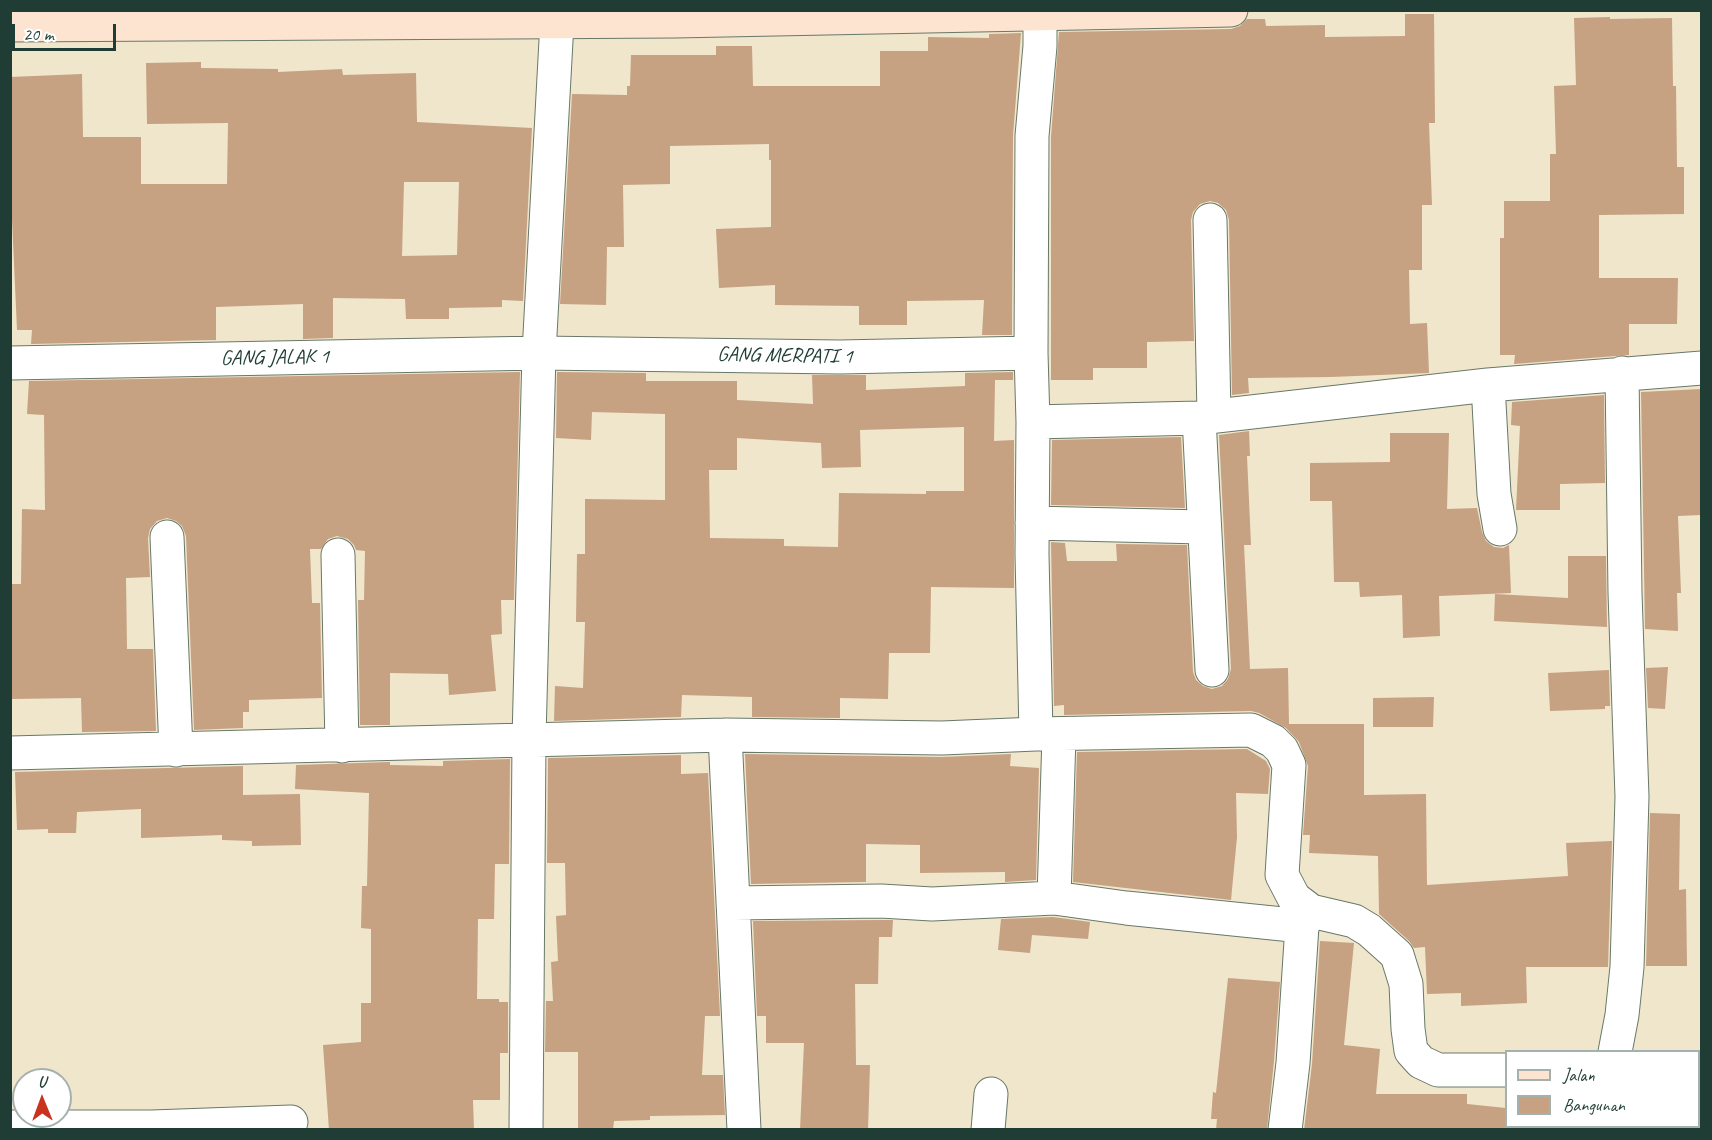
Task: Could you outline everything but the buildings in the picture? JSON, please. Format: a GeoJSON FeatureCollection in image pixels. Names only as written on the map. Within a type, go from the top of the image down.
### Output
{"type":"FeatureCollection","features":[{"type":"Feature","properties":{"kind":"main road"},"geometry":{"type":"LineString","coordinates":[[10,25],[557,22],[675,16],[1040,14],[1231,10]]}},
{"type":"Feature","properties":{"kind":"street"},"geometry":{"type":"LineString","coordinates":[[1040,14],[1040,46],[1032,136],[1032,523],[1048,735],[1054,898]]}},
{"type":"Feature","properties":{"kind":"street"},"geometry":{"type":"LineString","coordinates":[[526,1130],[529,739],[539,353],[557,22]]}},
{"type":"Feature","properties":{"kind":"street"},"geometry":{"type":"LineString","coordinates":[[1210,220],[1203,527],[1212,670]]}},
{"type":"Feature","properties":{"kind":"street","name":"GANG MERPATI 1"},"geometry":{"type":"LineString","coordinates":[[539,353],[840,357],[1031,354]]}},
{"type":"Feature","properties":{"kind":"street","name":"GANG JALAK 1"},"geometry":{"type":"LineString","coordinates":[[10,363],[539,353]]}},
{"type":"Feature","properties":{"kind":"street"},"geometry":{"type":"LineString","coordinates":[[1033,422],[1207,417],[1488,385],[1701,368]]}},
{"type":"Feature","properties":{"kind":"street"},"geometry":{"type":"LineString","coordinates":[[1615,1050],[1627,967],[1632,797],[1625,593],[1622,373]]}},
{"type":"Feature","properties":{"kind":"street"},"geometry":{"type":"LineString","coordinates":[[1488,385],[1494,494],[1500,529]]}},
{"type":"Feature","properties":{"kind":"street"},"geometry":{"type":"LineString","coordinates":[[1032,523],[1203,527]]}},
{"type":"Feature","properties":{"kind":"street"},"geometry":{"type":"LineString","coordinates":[[167,537],[176,750]]}},
{"type":"Feature","properties":{"kind":"street"},"geometry":{"type":"LineString","coordinates":[[338,555],[342,746]]}},
{"type":"Feature","properties":{"kind":"street"},"geometry":{"type":"LineString","coordinates":[[10,753],[725,735],[942,738],[1251,730],[1273,741],[1282,750],[1289,765],[1282,875],[1307,919],[1285,1130]]}},
{"type":"Feature","properties":{"kind":"street"},"geometry":{"type":"LineString","coordinates":[[725,735],[744,1130]]}},
{"type":"Feature","properties":{"kind":"street"},"geometry":{"type":"LineString","coordinates":[[733,903],[881,901],[932,904],[1054,898],[1126,908],[1354,921],[1369,930],[1397,955],[1406,984],[1407,1029],[1411,1051],[1421,1062],[1438,1070],[1505,1070]]}},
{"type":"Feature","properties":{"kind":"street"},"geometry":{"type":"LineString","coordinates":[[988,1130],[991,1094]]}},
{"type":"Feature","properties":{"kind":"street"},"geometry":{"type":"LineString","coordinates":[[10,1127],[152,1127],[291,1122]]}}]}
